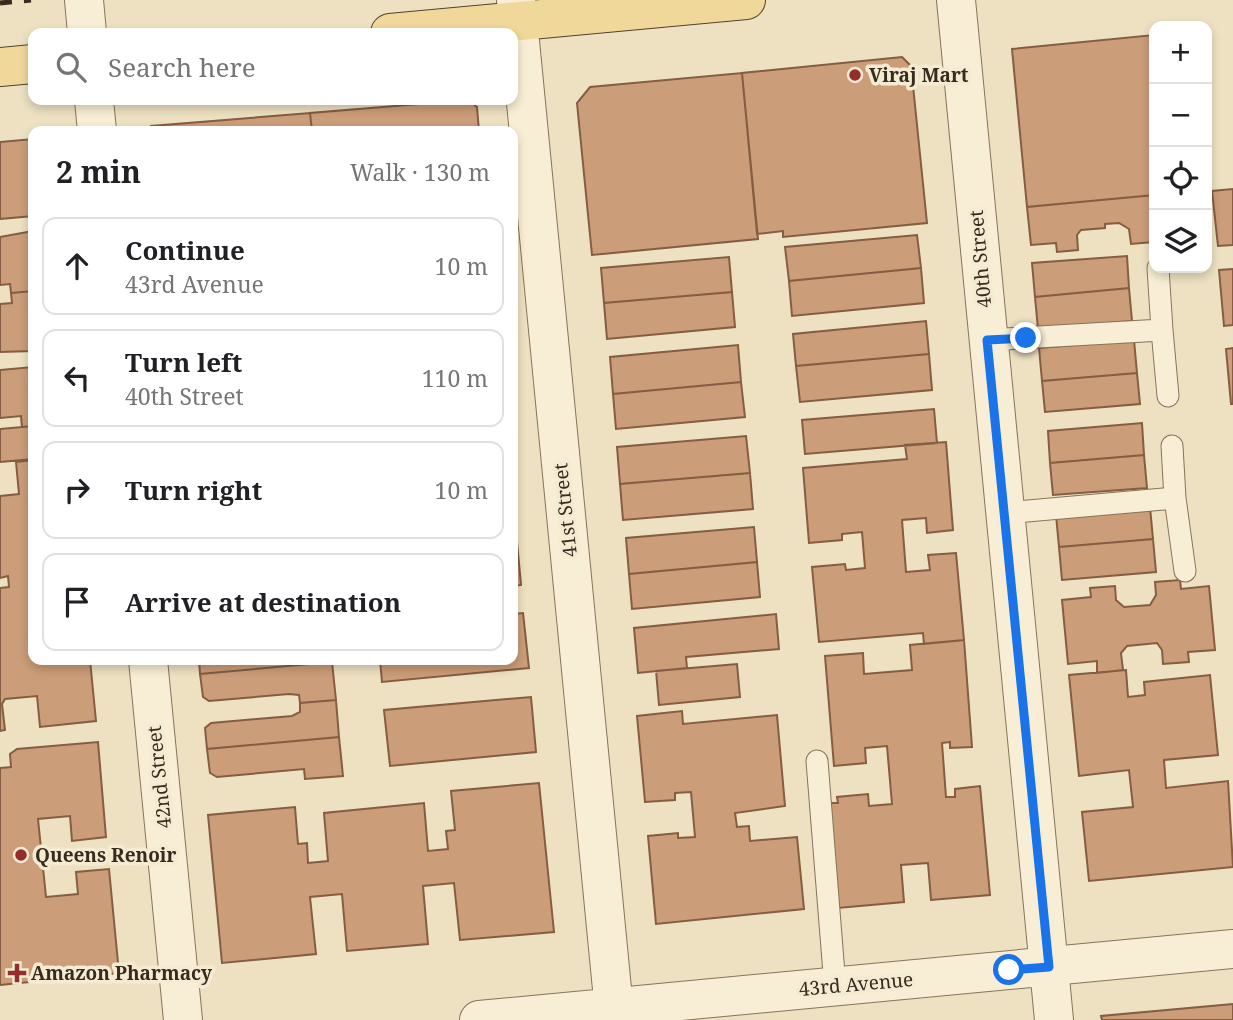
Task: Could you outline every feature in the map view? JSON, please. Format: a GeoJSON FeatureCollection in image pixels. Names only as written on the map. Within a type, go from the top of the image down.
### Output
{"type":"FeatureCollection","features":[{"type":"Feature","properties":{"kind":"main road"},"geometry":{"type":"LineString","coordinates":[[419,28],[517,11],[746,0]]}},
{"type":"Feature","properties":{"kind":"main road"},"geometry":{"type":"LineString","coordinates":[[0,67],[28,64]]}},
{"type":"Feature","properties":{"kind":"street"},"geometry":{"type":"LineString","coordinates":[[85,0],[87,28]]}},
{"type":"Feature","properties":{"kind":"street","name":"40th Street"},"geometry":{"type":"LineString","coordinates":[[956,0],[1054,1020]]}},
{"type":"Feature","properties":{"kind":"street","name":"41st Street"},"geometry":{"type":"LineString","coordinates":[[517,11],[614,1014]]}},
{"type":"Feature","properties":{"kind":"street"},"geometry":{"type":"LineString","coordinates":[[94,105],[96,126]]}},
{"type":"Feature","properties":{"kind":"street","name":"42nd Street"},"geometry":{"type":"LineString","coordinates":[[148,665],[183,1020]]}},
{"type":"Feature","properties":{"kind":"street","name":"43rd Avenue"},"geometry":{"type":"LineString","coordinates":[[480,1020],[614,1014],[835,986],[1233,949]]}},
{"type":"Feature","properties":{"kind":"lane"},"geometry":{"type":"LineString","coordinates":[[1158,273],[1168,396]]}},
{"type":"Feature","properties":{"kind":"lane"},"geometry":{"type":"LineString","coordinates":[[987,340],[1163,330]]}},
{"type":"Feature","properties":{"kind":"lane"},"geometry":{"type":"LineString","coordinates":[[1172,446],[1175,498],[1185,571]]}},
{"type":"Feature","properties":{"kind":"lane"},"geometry":{"type":"LineString","coordinates":[[1004,513],[1175,498]]}},
{"type":"Feature","properties":{"kind":"lane"},"geometry":{"type":"LineString","coordinates":[[817,761],[835,986]]}},
{"type":"Feature","properties":{"kind":"building"},"geometry":{"type":"Polygon","coordinates":[[[1149,35],[1149,195],[1027,207],[1012,49],[1149,35]]]}},
{"type":"Feature","properties":{"kind":"building"},"geometry":{"type":"Polygon","coordinates":[[[902,57],[911,66],[927,223],[783,237],[783,231],[757,234],[742,73],[902,57]]]}},
{"type":"Feature","properties":{"kind":"building"},"geometry":{"type":"Polygon","coordinates":[[[742,73],[758,239],[592,255],[577,103],[590,87],[742,73]]]}},
{"type":"Feature","properties":{"kind":"building"},"geometry":{"type":"Polygon","coordinates":[[[407,105],[474,105],[477,107],[479,126],[311,126],[310,113],[407,105]]]}},
{"type":"Feature","properties":{"kind":"building"},"geometry":{"type":"Polygon","coordinates":[[[310,113],[311,126],[151,126],[310,113]]]}},
{"type":"Feature","properties":{"kind":"building"},"geometry":{"type":"Polygon","coordinates":[[[28,139],[28,216],[0,219],[0,142],[28,139]]]}},
{"type":"Feature","properties":{"kind":"building"},"geometry":{"type":"Polygon","coordinates":[[[1233,189],[1233,245],[1218,246],[1212,191],[1233,189]]]}},
{"type":"Feature","properties":{"kind":"building"},"geometry":{"type":"Polygon","coordinates":[[[1149,195],[1149,242],[1131,244],[1129,229],[1119,223],[1105,224],[1105,228],[1081,230],[1077,235],[1078,250],[1057,252],[1056,243],[1031,245],[1027,207],[1149,195]]]}},
{"type":"Feature","properties":{"kind":"building"},"geometry":{"type":"Polygon","coordinates":[[[28,232],[28,291],[11,293],[10,284],[0,285],[0,237],[28,232]]]}},
{"type":"Feature","properties":{"kind":"building"},"geometry":{"type":"Polygon","coordinates":[[[917,235],[921,268],[789,281],[785,247],[917,235]]]}},
{"type":"Feature","properties":{"kind":"building"},"geometry":{"type":"Polygon","coordinates":[[[1127,256],[1129,288],[1035,297],[1032,263],[1127,256]]]}},
{"type":"Feature","properties":{"kind":"building"},"geometry":{"type":"Polygon","coordinates":[[[729,257],[732,292],[604,303],[601,268],[729,257]]]}},
{"type":"Feature","properties":{"kind":"building"},"geometry":{"type":"Polygon","coordinates":[[[921,268],[924,303],[792,316],[789,281],[921,268]]]}},
{"type":"Feature","properties":{"kind":"building"},"geometry":{"type":"Polygon","coordinates":[[[1233,269],[1233,325],[1224,326],[1219,270],[1233,269]]]}},
{"type":"Feature","properties":{"kind":"building"},"geometry":{"type":"Polygon","coordinates":[[[1129,288],[1132,321],[1038,329],[1035,297],[1129,288]]]}},
{"type":"Feature","properties":{"kind":"building"},"geometry":{"type":"Polygon","coordinates":[[[28,291],[28,351],[0,352],[0,304],[12,303],[11,293],[28,291]]]}},
{"type":"Feature","properties":{"kind":"building"},"geometry":{"type":"Polygon","coordinates":[[[732,292],[735,327],[607,339],[604,303],[732,292]]]}},
{"type":"Feature","properties":{"kind":"building"},"geometry":{"type":"Polygon","coordinates":[[[926,321],[929,354],[796,366],[793,334],[926,321]]]}},
{"type":"Feature","properties":{"kind":"building"},"geometry":{"type":"Polygon","coordinates":[[[1134,340],[1137,373],[1042,381],[1039,348],[1134,340]]]}},
{"type":"Feature","properties":{"kind":"building"},"geometry":{"type":"Polygon","coordinates":[[[738,345],[741,382],[613,394],[610,357],[738,345]]]}},
{"type":"Feature","properties":{"kind":"building"},"geometry":{"type":"Polygon","coordinates":[[[1233,348],[1233,404],[1231,404],[1226,349],[1233,348]]]}},
{"type":"Feature","properties":{"kind":"building"},"geometry":{"type":"Polygon","coordinates":[[[929,354],[932,390],[800,402],[796,366],[929,354]]]}},
{"type":"Feature","properties":{"kind":"building"},"geometry":{"type":"Polygon","coordinates":[[[28,367],[28,426],[22,427],[21,416],[0,418],[0,370],[28,367]]]}},
{"type":"Feature","properties":{"kind":"building"},"geometry":{"type":"Polygon","coordinates":[[[1137,373],[1140,404],[1045,412],[1042,381],[1137,373]]]}},
{"type":"Feature","properties":{"kind":"building"},"geometry":{"type":"Polygon","coordinates":[[[741,382],[745,417],[616,429],[613,394],[741,382]]]}},
{"type":"Feature","properties":{"kind":"building"},"geometry":{"type":"Polygon","coordinates":[[[934,409],[937,443],[805,454],[802,420],[934,409]]]}},
{"type":"Feature","properties":{"kind":"building"},"geometry":{"type":"Polygon","coordinates":[[[1142,423],[1144,455],[1050,463],[1048,431],[1142,423]]]}},
{"type":"Feature","properties":{"kind":"building"},"geometry":{"type":"Polygon","coordinates":[[[28,426],[28,459],[0,462],[0,429],[28,426]]]}},
{"type":"Feature","properties":{"kind":"building"},"geometry":{"type":"Polygon","coordinates":[[[746,436],[750,473],[620,484],[617,447],[746,436]]]}},
{"type":"Feature","properties":{"kind":"building"},"geometry":{"type":"Polygon","coordinates":[[[946,442],[953,530],[927,533],[926,518],[902,520],[906,572],[930,570],[928,555],[956,553],[964,640],[924,644],[923,633],[819,642],[812,567],[845,564],[846,570],[865,568],[862,532],[842,534],[842,540],[809,543],[803,468],[907,459],[905,445],[946,442]]]}},
{"type":"Feature","properties":{"kind":"building"},"geometry":{"type":"Polygon","coordinates":[[[1144,455],[1147,488],[1053,495],[1050,463],[1144,455]]]}},
{"type":"Feature","properties":{"kind":"building"},"geometry":{"type":"Polygon","coordinates":[[[28,461],[28,665],[90,665],[96,721],[40,727],[37,696],[5,699],[2,704],[5,730],[0,731],[0,588],[9,587],[8,576],[0,578],[0,496],[19,494],[16,462],[28,461]]]}},
{"type":"Feature","properties":{"kind":"building"},"geometry":{"type":"Polygon","coordinates":[[[750,473],[753,509],[623,520],[620,484],[750,473]]]}},
{"type":"Feature","properties":{"kind":"building"},"geometry":{"type":"Polygon","coordinates":[[[1150,507],[1153,539],[1059,547],[1056,515],[1150,507]]]}},
{"type":"Feature","properties":{"kind":"building"},"geometry":{"type":"Polygon","coordinates":[[[754,527],[757,562],[629,574],[626,538],[754,527]]]}},
{"type":"Feature","properties":{"kind":"building"},"geometry":{"type":"Polygon","coordinates":[[[1153,539],[1156,572],[1062,580],[1059,547],[1153,539]]]}},
{"type":"Feature","properties":{"kind":"building"},"geometry":{"type":"Polygon","coordinates":[[[518,553],[521,585],[518,585],[518,553]]]}},
{"type":"Feature","properties":{"kind":"building"},"geometry":{"type":"Polygon","coordinates":[[[757,562],[760,597],[632,609],[629,574],[757,562]]]}},
{"type":"Feature","properties":{"kind":"building"},"geometry":{"type":"Polygon","coordinates":[[[1180,580],[1181,589],[1209,586],[1215,650],[1188,652],[1189,662],[1163,664],[1162,650],[1157,643],[1127,646],[1121,653],[1123,670],[1097,673],[1097,661],[1068,664],[1062,600],[1091,597],[1090,588],[1115,586],[1116,600],[1124,607],[1150,605],[1156,595],[1155,582],[1180,580]]]}},
{"type":"Feature","properties":{"kind":"building"},"geometry":{"type":"Polygon","coordinates":[[[523,613],[529,668],[382,682],[380,665],[518,665],[518,614],[523,613]]]}},
{"type":"Feature","properties":{"kind":"building"},"geometry":{"type":"Polygon","coordinates":[[[776,614],[779,649],[686,657],[687,668],[638,673],[634,628],[776,614]]]}},
{"type":"Feature","properties":{"kind":"building"},"geometry":{"type":"Polygon","coordinates":[[[964,640],[972,747],[950,748],[950,742],[942,743],[946,797],[955,797],[955,789],[980,786],[990,895],[931,900],[928,863],[901,865],[904,902],[838,908],[829,803],[838,803],[837,797],[868,794],[869,806],[892,804],[887,746],[865,748],[866,763],[834,766],[825,656],[863,653],[864,674],[912,670],[910,645],[964,640]]]}},
{"type":"Feature","properties":{"kind":"building"},"geometry":{"type":"Polygon","coordinates":[[[737,664],[740,697],[659,705],[656,671],[737,664]]]}},
{"type":"Feature","properties":{"kind":"building"},"geometry":{"type":"Polygon","coordinates":[[[199,665],[299,665],[200,674],[199,665]]]}},
{"type":"Feature","properties":{"kind":"building"},"geometry":{"type":"Polygon","coordinates":[[[299,665],[332,665],[336,700],[300,703],[299,695],[289,694],[209,701],[203,697],[200,674],[299,665]]]}},
{"type":"Feature","properties":{"kind":"building"},"geometry":{"type":"Polygon","coordinates":[[[1126,670],[1128,697],[1145,695],[1144,682],[1210,675],[1218,755],[1164,760],[1166,788],[1228,781],[1233,867],[1089,881],[1082,812],[1133,807],[1129,770],[1079,776],[1069,675],[1126,670]]]}},
{"type":"Feature","properties":{"kind":"building"},"geometry":{"type":"Polygon","coordinates":[[[531,697],[536,752],[390,766],[384,710],[531,697]]]}},
{"type":"Feature","properties":{"kind":"building"},"geometry":{"type":"Polygon","coordinates":[[[336,700],[339,737],[207,749],[205,728],[211,723],[292,716],[300,712],[300,703],[336,700]]]}},
{"type":"Feature","properties":{"kind":"building"},"geometry":{"type":"Polygon","coordinates":[[[682,711],[683,724],[777,715],[785,806],[735,813],[737,827],[749,826],[750,841],[797,837],[804,909],[656,924],[648,836],[678,833],[678,838],[695,837],[691,792],[675,793],[675,800],[645,802],[637,716],[682,711]]]}},
{"type":"Feature","properties":{"kind":"building"},"geometry":{"type":"Polygon","coordinates":[[[339,737],[343,776],[305,779],[304,769],[217,777],[210,773],[207,749],[339,737]]]}},
{"type":"Feature","properties":{"kind":"building","name":"Queens Renoir"},"geometry":{"type":"Polygon","coordinates":[[[98,742],[106,837],[72,841],[70,816],[38,819],[46,897],[78,894],[76,872],[109,869],[119,973],[0,985],[0,768],[11,767],[10,754],[17,749],[98,742]]]}},
{"type":"Feature","properties":{"kind":"building"},"geometry":{"type":"Polygon","coordinates":[[[539,783],[554,932],[460,940],[454,883],[423,886],[428,944],[347,951],[342,894],[310,897],[316,954],[222,963],[208,815],[295,807],[298,844],[307,843],[308,863],[328,861],[324,813],[424,803],[428,851],[448,849],[446,831],[455,830],[451,791],[539,783]]]}},
{"type":"Feature","properties":{"kind":"building"},"geometry":{"type":"Polygon","coordinates":[[[1233,1004],[1233,1020],[1102,1020],[1101,1016],[1233,1004]]]}},
{"type":"Feature","properties":{"kind":"railway"},"geometry":{"type":"LineString","coordinates":[[0,3],[31,0]]}},
{"type":"Feature","properties":{"kind":"place","name":"Viraj Mart"},"geometry":{"type":"Point","coordinates":[855,75]}},
{"type":"Feature","properties":{"kind":"place","name":"Queens Renoir"},"geometry":{"type":"Point","coordinates":[21,855]}},
{"type":"Feature","properties":{"kind":"place","name":"Amazon Pharmacy"},"geometry":{"type":"Point","coordinates":[17,973]}},
{"type":"Feature","properties":{"kind":"route"},"geometry":{"type":"LineString","coordinates":[[1009,970],[1049,967],[987,340],[1026,338]]}}]}
